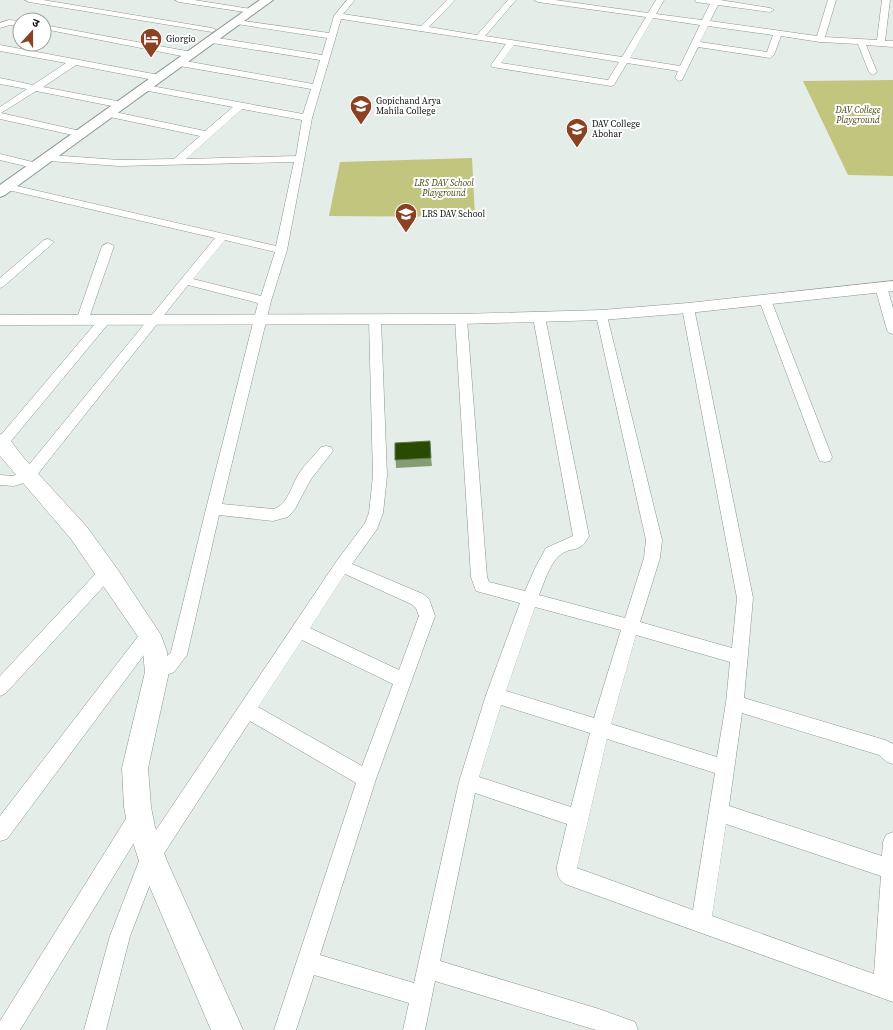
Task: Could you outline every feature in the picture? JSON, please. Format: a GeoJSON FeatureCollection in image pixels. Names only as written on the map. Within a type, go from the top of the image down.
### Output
{"type":"FeatureCollection","features":[{"type":"Feature","properties":{"kind":"main road"},"geometry":{"type":"LineString","coordinates":[[3,186],[185,57],[212,35],[246,11],[267,0]]}},
{"type":"Feature","properties":{"kind":"main road"},"geometry":{"type":"LineString","coordinates":[[31,165],[48,158],[76,133]]}},
{"type":"Feature","properties":{"kind":"street"},"geometry":{"type":"LineString","coordinates":[[29,0],[325,58]]}},
{"type":"Feature","properties":{"kind":"street"},"geometry":{"type":"LineString","coordinates":[[180,0],[246,11],[331,36]]}},
{"type":"Feature","properties":{"kind":"street"},"geometry":{"type":"LineString","coordinates":[[158,672],[168,667],[179,655],[213,509],[260,320],[281,250],[307,118],[315,87],[338,16],[351,0]]}},
{"type":"Feature","properties":{"kind":"street"},"geometry":{"type":"LineString","coordinates":[[423,29],[451,0]]}},
{"type":"Feature","properties":{"kind":"street"},"geometry":{"type":"LineString","coordinates":[[479,38],[512,0]]}},
{"type":"Feature","properties":{"kind":"street"},"geometry":{"type":"LineString","coordinates":[[542,0],[705,22],[766,20]]}},
{"type":"Feature","properties":{"kind":"street"},"geometry":{"type":"LineString","coordinates":[[595,8],[600,0]]}},
{"type":"Feature","properties":{"kind":"street"},"geometry":{"type":"LineString","coordinates":[[511,43],[495,65],[608,84],[612,82],[626,60],[660,0]]}},
{"type":"Feature","properties":{"kind":"street"},"geometry":{"type":"LineString","coordinates":[[699,0],[715,1],[766,20],[778,33],[820,39],[893,44]]}},
{"type":"Feature","properties":{"kind":"street"},"geometry":{"type":"LineString","coordinates":[[766,20],[774,0]]}},
{"type":"Feature","properties":{"kind":"street"},"geometry":{"type":"LineString","coordinates":[[820,39],[832,0]]}},
{"type":"Feature","properties":{"kind":"street"},"geometry":{"type":"LineString","coordinates":[[877,0],[888,1],[889,15],[881,43]]}},
{"type":"Feature","properties":{"kind":"street"},"geometry":{"type":"LineString","coordinates":[[678,78],[684,69],[715,1]]}},
{"type":"Feature","properties":{"kind":"street"},"geometry":{"type":"LineString","coordinates":[[338,16],[684,69]]}},
{"type":"Feature","properties":{"kind":"street"},"geometry":{"type":"LineString","coordinates":[[0,26],[12,22]]}},
{"type":"Feature","properties":{"kind":"street"},"geometry":{"type":"LineString","coordinates":[[52,29],[315,87]]}},
{"type":"Feature","properties":{"kind":"street"},"geometry":{"type":"LineString","coordinates":[[695,44],[770,55],[778,33]]}},
{"type":"Feature","properties":{"kind":"street"},"geometry":{"type":"LineString","coordinates":[[861,42],[873,72]]}},
{"type":"Feature","properties":{"kind":"street"},"geometry":{"type":"LineString","coordinates":[[0,48],[74,62],[151,81],[240,106],[307,118]]}},
{"type":"Feature","properties":{"kind":"street"},"geometry":{"type":"LineString","coordinates":[[0,111],[74,62]]}},
{"type":"Feature","properties":{"kind":"street"},"geometry":{"type":"LineString","coordinates":[[0,81],[36,87],[114,107],[208,135]]}},
{"type":"Feature","properties":{"kind":"street"},"geometry":{"type":"LineString","coordinates":[[176,162],[240,106]]}},
{"type":"Feature","properties":{"kind":"street"},"geometry":{"type":"LineString","coordinates":[[0,116],[76,133]]}},
{"type":"Feature","properties":{"kind":"street"},"geometry":{"type":"LineString","coordinates":[[0,157],[31,165]]}},
{"type":"Feature","properties":{"kind":"street"},"geometry":{"type":"LineString","coordinates":[[48,158],[96,162],[300,159]]}},
{"type":"Feature","properties":{"kind":"street"},"geometry":{"type":"LineString","coordinates":[[3,186],[281,250]]}},
{"type":"Feature","properties":{"kind":"street"},"geometry":{"type":"LineString","coordinates":[[0,480],[14,481],[28,476],[151,321],[223,236]]}},
{"type":"Feature","properties":{"kind":"street"},"geometry":{"type":"LineString","coordinates":[[0,284],[48,242]]}},
{"type":"Feature","properties":{"kind":"street"},"geometry":{"type":"LineString","coordinates":[[82,321],[108,246]]}},
{"type":"Feature","properties":{"kind":"street"},"geometry":{"type":"LineString","coordinates":[[185,281],[265,301]]}},
{"type":"Feature","properties":{"kind":"street"},"geometry":{"type":"LineString","coordinates":[[0,320],[461,320],[602,315],[688,308],[887,287],[893,330]]}},
{"type":"Feature","properties":{"kind":"street"},"geometry":{"type":"LineString","coordinates":[[765,300],[825,456]]}},
{"type":"Feature","properties":{"kind":"street"},"geometry":{"type":"LineString","coordinates":[[688,308],[744,588],[745,608],[735,703],[701,923]]}},
{"type":"Feature","properties":{"kind":"street"},"geometry":{"type":"LineString","coordinates":[[602,315],[654,540],[652,558],[630,626],[577,818],[567,866],[567,873],[572,877],[888,990],[893,842]]}},
{"type":"Feature","properties":{"kind":"street"},"geometry":{"type":"LineString","coordinates":[[414,1030],[468,782],[494,695],[547,558],[552,551],[558,547],[576,543],[580,540],[581,536],[539,317]]}},
{"type":"Feature","properties":{"kind":"street"},"geometry":{"type":"LineString","coordinates":[[104,320],[1,442],[12,458],[70,520],[149,635],[155,652],[158,672],[135,768],[139,816],[151,854],[227,1030]]}},
{"type":"Feature","properties":{"kind":"street"},"geometry":{"type":"LineString","coordinates":[[95,1030],[120,936],[151,854],[342,566],[372,525],[376,513],[380,476],[375,320]]}},
{"type":"Feature","properties":{"kind":"street"},"geometry":{"type":"LineString","coordinates":[[461,320],[480,582],[487,588],[630,626],[740,658]]}},
{"type":"Feature","properties":{"kind":"street"},"geometry":{"type":"LineString","coordinates":[[213,509],[273,515],[283,513],[290,505],[305,476],[326,451]]}},
{"type":"Feature","properties":{"kind":"street"},"geometry":{"type":"LineString","coordinates":[[285,1030],[367,779],[427,616],[423,604],[417,599],[342,566]]}},
{"type":"Feature","properties":{"kind":"street"},"geometry":{"type":"LineString","coordinates":[[0,688],[107,572]]}},
{"type":"Feature","properties":{"kind":"street"},"geometry":{"type":"LineString","coordinates":[[299,631],[403,680]]}},
{"type":"Feature","properties":{"kind":"street"},"geometry":{"type":"LineString","coordinates":[[0,832],[149,635]]}},
{"type":"Feature","properties":{"kind":"street"},"geometry":{"type":"LineString","coordinates":[[494,695],[725,768]]}},
{"type":"Feature","properties":{"kind":"street"},"geometry":{"type":"LineString","coordinates":[[735,703],[885,748],[893,756]]}},
{"type":"Feature","properties":{"kind":"street"},"geometry":{"type":"LineString","coordinates":[[247,710],[367,779]]}},
{"type":"Feature","properties":{"kind":"street"},"geometry":{"type":"LineString","coordinates":[[468,782],[577,818]]}},
{"type":"Feature","properties":{"kind":"street"},"geometry":{"type":"LineString","coordinates":[[719,812],[893,869]]}},
{"type":"Feature","properties":{"kind":"street"},"geometry":{"type":"LineString","coordinates":[[7,1030],[139,816]]}},
{"type":"Feature","properties":{"kind":"street"},"geometry":{"type":"LineString","coordinates":[[307,962],[422,996]]}},
{"type":"Feature","properties":{"kind":"street"},"geometry":{"type":"LineString","coordinates":[[428,968],[599,1020],[627,1030]]}},
{"type":"Feature","properties":{"kind":"green space","name":"DAV College Playground"},"geometry":{"type":"Polygon","coordinates":[[[893,80],[893,176],[848,175],[803,81],[893,80]]]}},
{"type":"Feature","properties":{"kind":"green space","name":"LRS DAV School Playground"},"geometry":{"type":"Polygon","coordinates":[[[472,158],[475,217],[329,216],[340,162],[472,158]]]}},
{"type":"Feature","properties":{"kind":"building"},"geometry":{"type":"Polygon","coordinates":[[[430,441],[431,458],[395,460],[395,443],[430,441]]]}},
{"type":"Feature","properties":{"kind":"place","name":"Giorgio"},"geometry":{"type":"Point","coordinates":[151,58]}},
{"type":"Feature","properties":{"kind":"place","name":"Gopichand Arya Mahila College"},"geometry":{"type":"Point","coordinates":[361,126]}},
{"type":"Feature","properties":{"kind":"place","name":"DAV College Abohar"},"geometry":{"type":"Point","coordinates":[577,148]}},
{"type":"Feature","properties":{"kind":"place","name":"LRS DAV School"},"geometry":{"type":"Point","coordinates":[406,234]}}]}
